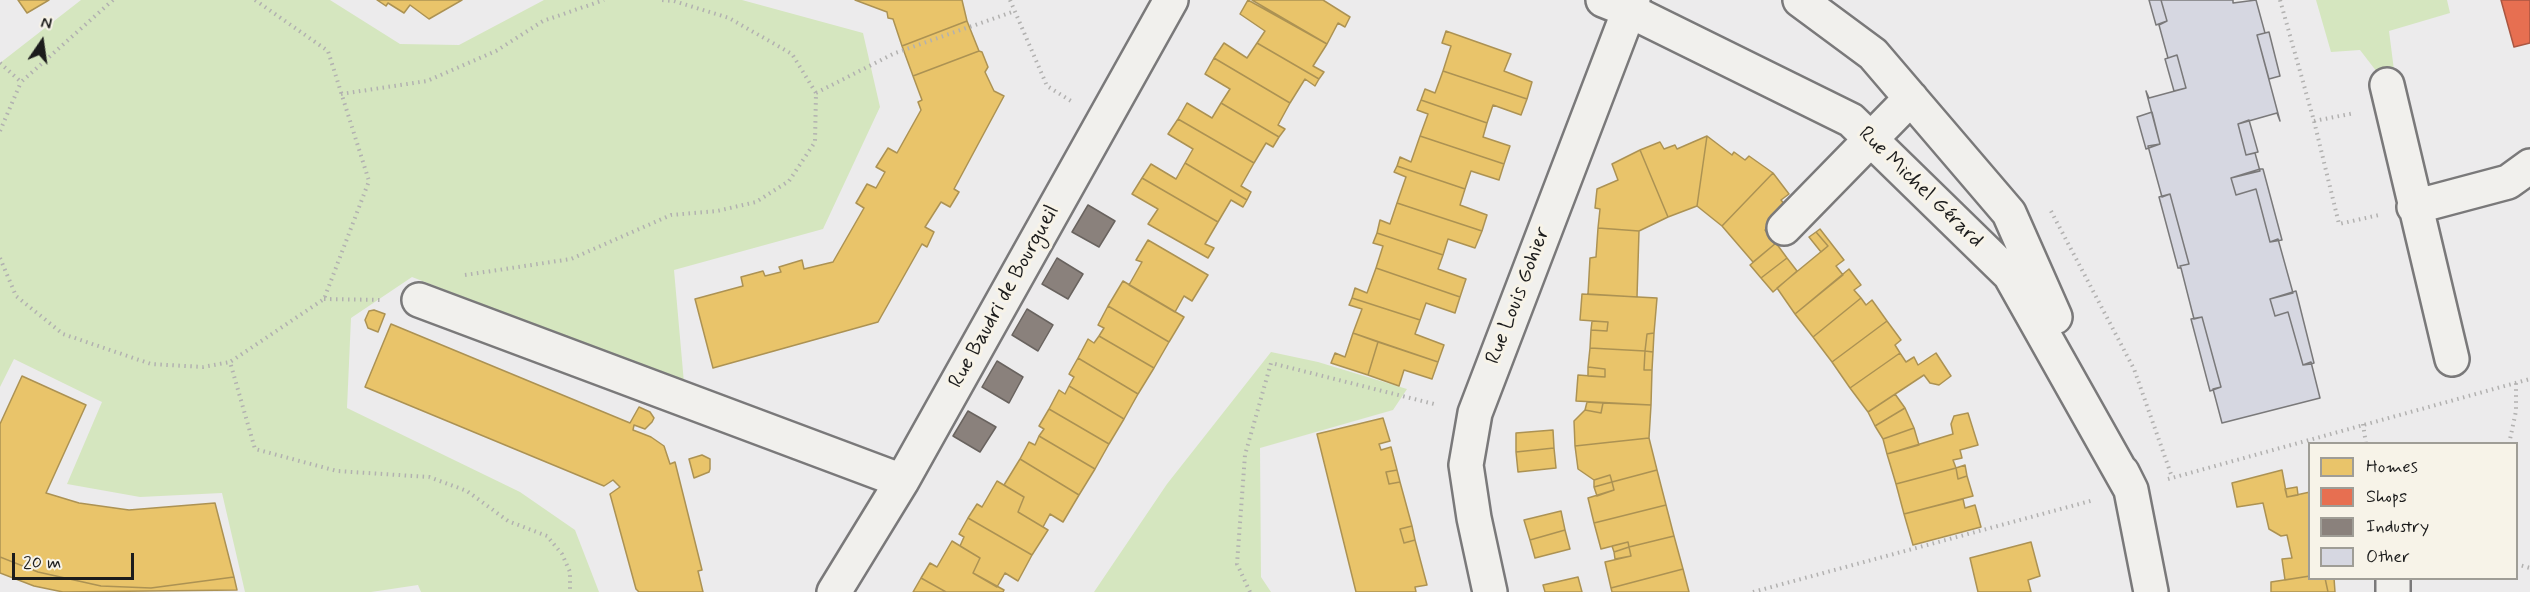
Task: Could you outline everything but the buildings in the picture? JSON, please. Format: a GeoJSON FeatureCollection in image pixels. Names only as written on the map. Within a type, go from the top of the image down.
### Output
{"type":"FeatureCollection","features":[{"type":"Feature","properties":{"kind":"street","name":"Rue Baudri de Bourgueil"},"geometry":{"type":"LineString","coordinates":[[834,592],[902,482],[1171,0]]}},
{"type":"Feature","properties":{"kind":"street","name":"Rue Michel Gérard"},"geometry":{"type":"LineString","coordinates":[[1800,0],[1873,54],[2009,213],[2131,490],[2151,592]]}},
{"type":"Feature","properties":{"kind":"street","name":"Rue Michel Gérard"},"geometry":{"type":"LineString","coordinates":[[1621,3],[1851,120],[1871,139],[2010,275],[2131,490]]}},
{"type":"Feature","properties":{"kind":"street","name":"Rue Louis Gohier"},"geometry":{"type":"LineString","coordinates":[[1490,592],[1474,518],[1466,465],[1475,413],[1621,3]]}},
{"type":"Feature","properties":{"kind":"street"},"geometry":{"type":"LineString","coordinates":[[2387,85],[2414,207],[2452,359]]}},
{"type":"Feature","properties":{"kind":"street"},"geometry":{"type":"LineString","coordinates":[[1784,228],[1911,98]]}},
{"type":"Feature","properties":{"kind":"street"},"geometry":{"type":"LineString","coordinates":[[2414,207],[2508,182],[2530,165]]}},
{"type":"Feature","properties":{"kind":"street"},"geometry":{"type":"LineString","coordinates":[[419,300],[902,482]]}},
{"type":"Feature","properties":{"kind":"path"},"geometry":{"type":"LineString","coordinates":[[0,131],[21,82],[113,0]]}},
{"type":"Feature","properties":{"kind":"path"},"geometry":{"type":"LineString","coordinates":[[255,0],[328,51],[369,181],[324,299]]}},
{"type":"Feature","properties":{"kind":"path"},"geometry":{"type":"LineString","coordinates":[[341,94],[427,81],[496,51],[543,21],[604,0]]}},
{"type":"Feature","properties":{"kind":"path"},"geometry":{"type":"LineString","coordinates":[[0,258],[16,296],[63,334],[151,364],[203,367],[230,362],[324,299],[419,300],[457,276],[572,259],[671,215],[717,211],[756,202],[789,181],[815,142],[816,93],[792,54],[729,18],[674,1],[662,0]]}},
{"type":"Feature","properties":{"kind":"path"},"geometry":{"type":"LineString","coordinates":[[1010,0],[1047,86],[1103,121]]}},
{"type":"Feature","properties":{"kind":"path"},"geometry":{"type":"LineString","coordinates":[[2280,0],[2314,121],[2339,224],[2414,207]]}},
{"type":"Feature","properties":{"kind":"path"},"geometry":{"type":"LineString","coordinates":[[816,93],[895,52],[1015,11]]}},
{"type":"Feature","properties":{"kind":"path"},"geometry":{"type":"LineString","coordinates":[[0,63],[21,82]]}},
{"type":"Feature","properties":{"kind":"path"},"geometry":{"type":"LineString","coordinates":[[230,362],[255,449],[338,471],[429,477],[467,491],[508,521],[547,536],[562,554],[570,572],[570,592]]}},
{"type":"Feature","properties":{"kind":"path"},"geometry":{"type":"LineString","coordinates":[[1250,592],[1237,564],[1245,454],[1271,363],[1475,413]]}},
{"type":"Feature","properties":{"kind":"path"},"geometry":{"type":"LineString","coordinates":[[1753,592],[2530,379]]}},
{"type":"Feature","properties":{"kind":"path"},"geometry":{"type":"LineString","coordinates":[[2509,442],[2516,411],[2516,383]]}},
{"type":"Feature","properties":{"kind":"path"},"geometry":{"type":"LineString","coordinates":[[2363,424],[2366,442]]}},
{"type":"Feature","properties":{"kind":"green space"},"geometry":{"type":"Polygon","coordinates":[[[81,0],[330,0],[400,44],[459,45],[544,0],[742,0],[863,33],[880,107],[823,229],[674,270],[684,383],[412,277],[351,318],[347,408],[520,492],[575,530],[599,592],[421,592],[418,585],[371,592],[245,592],[222,493],[140,497],[67,484],[102,402],[14,359],[0,387],[0,63],[81,0]]]}},
{"type":"Feature","properties":{"kind":"green space"},"geometry":{"type":"Polygon","coordinates":[[[2316,0],[2447,0],[2450,13],[2389,31],[2395,78],[2387,85],[2360,50],[2331,52],[2316,0]]]}},
{"type":"Feature","properties":{"kind":"green space"},"geometry":{"type":"Polygon","coordinates":[[[1271,352],[1318,362],[1407,389],[1393,410],[1260,448],[1261,577],[1271,592],[1094,592],[1167,484],[1271,352]]]}}]}
